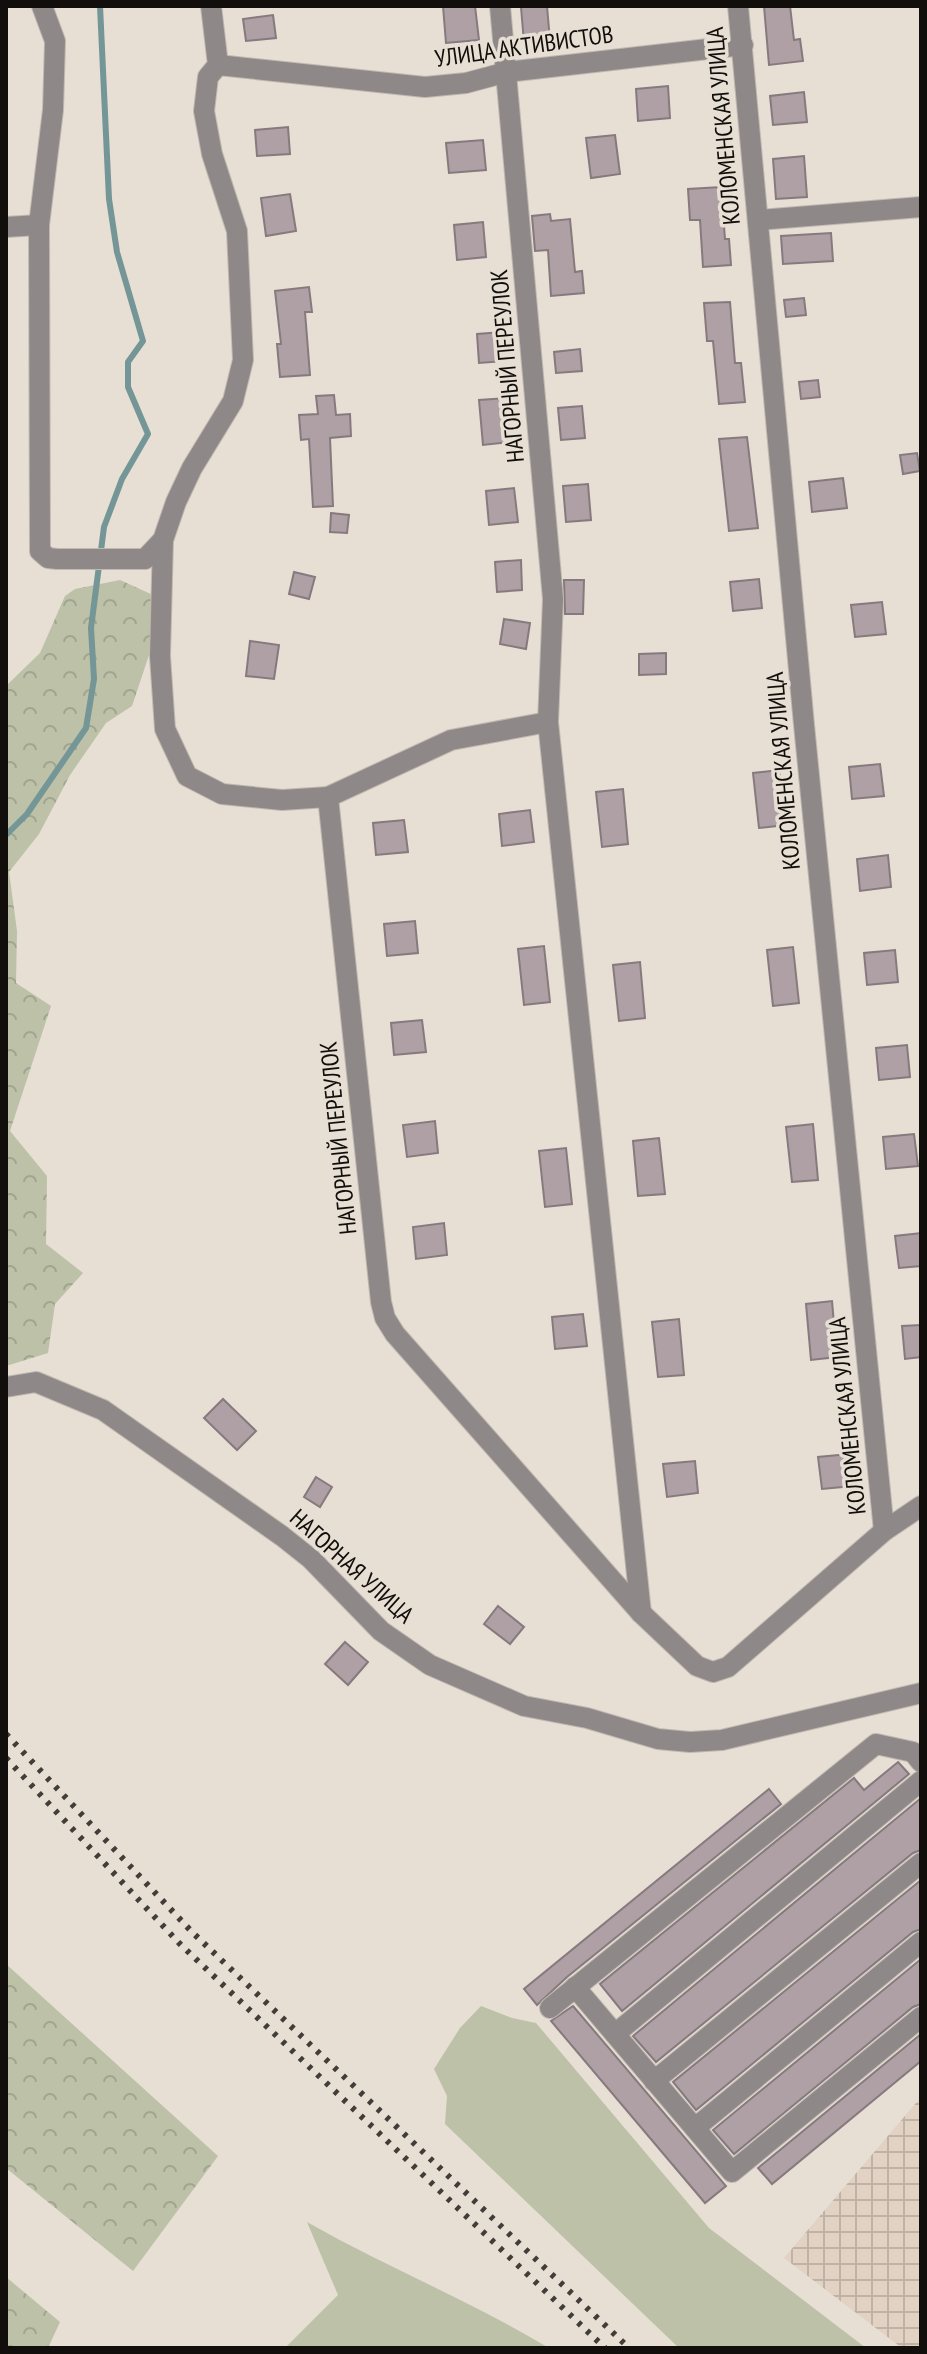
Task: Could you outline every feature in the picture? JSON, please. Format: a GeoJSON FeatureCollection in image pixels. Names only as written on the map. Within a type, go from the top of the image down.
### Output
{"type":"FeatureCollection","features":[{"type":"Feature","properties":{"kind":"street"},"geometry":{"type":"LineString","coordinates":[[42,6],[55,41],[53,110],[39,225],[40,551],[48,558],[57,559],[145,559],[163,540]]}},
{"type":"Feature","properties":{"kind":"street"},"geometry":{"type":"LineString","coordinates":[[211,6],[218,65],[208,77],[204,111],[212,154],[237,231],[243,360],[233,401],[192,468],[163,540],[160,656],[165,729],[187,776],[222,794],[282,800],[328,797],[451,740],[548,722]]}},
{"type":"Feature","properties":{"kind":"street","name":"НАГОРНЫЙ ПЕРЕУЛОК"},"geometry":{"type":"LineString","coordinates":[[500,6],[553,599],[548,722],[641,1613]]}},
{"type":"Feature","properties":{"kind":"street","name":"КОЛОМЕНСКАЯ УЛИЦА"},"geometry":{"type":"LineString","coordinates":[[738,6],[807,756],[884,1531]]}},
{"type":"Feature","properties":{"kind":"street","name":"УЛИЦА АКТИВИСТОВ"},"geometry":{"type":"LineString","coordinates":[[218,65],[425,87],[466,83],[507,72],[743,45]]}},
{"type":"Feature","properties":{"kind":"street"},"geometry":{"type":"LineString","coordinates":[[758,220],[921,207]]}},
{"type":"Feature","properties":{"kind":"street"},"geometry":{"type":"LineString","coordinates":[[6,227],[39,225]]}},
{"type":"Feature","properties":{"kind":"street","name":"НАГОРНЫЙ ПЕРЕУЛОК"},"geometry":{"type":"LineString","coordinates":[[328,797],[381,1302],[385,1318],[395,1334],[641,1613],[697,1666],[713,1672],[728,1667],[884,1531]]}},
{"type":"Feature","properties":{"kind":"street","name":"НАГОРНАЯ УЛИЦА"},"geometry":{"type":"LineString","coordinates":[[6,1387],[36,1382],[103,1410],[311,1559],[381,1631],[430,1665],[524,1706],[587,1718],[658,1739],[690,1742],[722,1740],[921,1693]]}},
{"type":"Feature","properties":{"kind":"street"},"geometry":{"type":"LineString","coordinates":[[884,1531],[921,1506]]}},
{"type":"Feature","properties":{"kind":"street"},"geometry":{"type":"LineString","coordinates":[[550,2008],[876,1744],[913,1752],[921,1762]]}},
{"type":"Feature","properties":{"kind":"street"},"geometry":{"type":"LineString","coordinates":[[615,2034],[921,1781]]}},
{"type":"Feature","properties":{"kind":"street"},"geometry":{"type":"LineString","coordinates":[[654,2081],[921,1863]]}},
{"type":"Feature","properties":{"kind":"street"},"geometry":{"type":"LineString","coordinates":[[695,2128],[921,1942]]}},
{"type":"Feature","properties":{"kind":"street"},"geometry":{"type":"LineString","coordinates":[[575,1987],[732,2172],[921,2017]]}},
{"type":"Feature","properties":{"kind":"shaded area"},"geometry":{"type":"Polygon","coordinates":[[[921,2097],[921,2348],[902,2348],[784,2258],[921,2097]]]}},
{"type":"Feature","properties":{"kind":"green space"},"geometry":{"type":"Polygon","coordinates":[[[120,580],[153,595],[154,640],[132,706],[106,723],[70,775],[39,834],[9,872],[17,931],[16,983],[51,1006],[10,1131],[47,1176],[46,1244],[83,1273],[55,1304],[48,1353],[6,1366],[6,686],[40,653],[65,596],[75,589],[120,580]]]}},
{"type":"Feature","properties":{"kind":"green space"},"geometry":{"type":"Polygon","coordinates":[[[6,1964],[218,2156],[133,2271],[6,2168],[6,1964]]]}},
{"type":"Feature","properties":{"kind":"green space"},"geometry":{"type":"Polygon","coordinates":[[[481,2006],[536,2023],[709,2228],[866,2348],[679,2348],[445,2124],[447,2096],[434,2069],[460,2028],[481,2006]]]}},
{"type":"Feature","properties":{"kind":"green space"},"geometry":{"type":"Polygon","coordinates":[[[307,2222],[549,2348],[285,2348],[338,2295],[307,2222]]]}},
{"type":"Feature","properties":{"kind":"green space"},"geometry":{"type":"Polygon","coordinates":[[[6,2277],[60,2322],[48,2348],[6,2348],[6,2277]]]}},
{"type":"Feature","properties":{"kind":"building"},"geometry":{"type":"Polygon","coordinates":[[[443,6],[475,6],[479,40],[446,43],[443,6]]]}},
{"type":"Feature","properties":{"kind":"building"},"geometry":{"type":"Polygon","coordinates":[[[547,6],[550,41],[524,43],[521,7],[547,6]]]}},
{"type":"Feature","properties":{"kind":"building"},"geometry":{"type":"Polygon","coordinates":[[[764,6],[790,6],[794,40],[800,39],[803,61],[769,65],[764,6]]]}},
{"type":"Feature","properties":{"kind":"building"},"geometry":{"type":"Polygon","coordinates":[[[273,15],[276,38],[246,41],[243,19],[273,15]]]}},
{"type":"Feature","properties":{"kind":"building"},"geometry":{"type":"Polygon","coordinates":[[[668,86],[670,118],[638,121],[636,89],[668,86]]]}},
{"type":"Feature","properties":{"kind":"building"},"geometry":{"type":"Polygon","coordinates":[[[804,92],[807,122],[773,125],[770,96],[804,92]]]}},
{"type":"Feature","properties":{"kind":"building"},"geometry":{"type":"Polygon","coordinates":[[[288,127],[290,154],[257,156],[255,130],[288,127]]]}},
{"type":"Feature","properties":{"kind":"building"},"geometry":{"type":"Polygon","coordinates":[[[615,135],[620,174],[591,178],[586,138],[615,135]]]}},
{"type":"Feature","properties":{"kind":"building"},"geometry":{"type":"Polygon","coordinates":[[[483,140],[486,170],[449,173],[446,143],[483,140]]]}},
{"type":"Feature","properties":{"kind":"building"},"geometry":{"type":"Polygon","coordinates":[[[804,156],[807,197],[776,199],[773,159],[804,156]]]}},
{"type":"Feature","properties":{"kind":"building"},"geometry":{"type":"Polygon","coordinates":[[[721,187],[725,239],[729,239],[731,265],[703,267],[700,220],[690,220],[688,189],[721,187]]]}},
{"type":"Feature","properties":{"kind":"building"},"geometry":{"type":"Polygon","coordinates":[[[290,194],[296,231],[266,236],[261,198],[290,194]]]}},
{"type":"Feature","properties":{"kind":"building"},"geometry":{"type":"Polygon","coordinates":[[[550,214],[551,221],[570,219],[575,272],[582,271],[584,293],[551,296],[548,250],[535,251],[532,216],[550,214]]]}},
{"type":"Feature","properties":{"kind":"building"},"geometry":{"type":"Polygon","coordinates":[[[483,222],[486,257],[457,260],[454,225],[483,222]]]}},
{"type":"Feature","properties":{"kind":"building"},"geometry":{"type":"Polygon","coordinates":[[[831,233],[833,261],[783,264],[781,236],[831,233]]]}},
{"type":"Feature","properties":{"kind":"building"},"geometry":{"type":"Polygon","coordinates":[[[309,287],[312,312],[305,312],[310,375],[280,377],[277,344],[281,344],[275,291],[309,287]]]}},
{"type":"Feature","properties":{"kind":"building"},"geometry":{"type":"Polygon","coordinates":[[[804,298],[806,315],[786,317],[784,300],[804,298]]]}},
{"type":"Feature","properties":{"kind":"building"},"geometry":{"type":"Polygon","coordinates":[[[730,302],[735,363],[741,363],[745,402],[719,404],[713,341],[707,341],[704,303],[730,302]]]}},
{"type":"Feature","properties":{"kind":"building"},"geometry":{"type":"Polygon","coordinates":[[[502,332],[504,361],[479,363],[477,334],[502,332]]]}},
{"type":"Feature","properties":{"kind":"building"},"geometry":{"type":"Polygon","coordinates":[[[580,349],[582,371],[556,373],[554,352],[580,349]]]}},
{"type":"Feature","properties":{"kind":"building"},"geometry":{"type":"Polygon","coordinates":[[[818,380],[820,397],[801,399],[799,382],[818,380]]]}},
{"type":"Feature","properties":{"kind":"building"},"geometry":{"type":"Polygon","coordinates":[[[334,395],[336,415],[350,414],[351,436],[330,438],[333,506],[313,507],[309,439],[301,440],[299,415],[318,414],[316,396],[334,395]]]}},
{"type":"Feature","properties":{"kind":"building"},"geometry":{"type":"Polygon","coordinates":[[[507,398],[511,442],[483,445],[479,400],[507,398]]]}},
{"type":"Feature","properties":{"kind":"building"},"geometry":{"type":"Polygon","coordinates":[[[582,406],[585,438],[561,440],[558,408],[582,406]]]}},
{"type":"Feature","properties":{"kind":"building"},"geometry":{"type":"Polygon","coordinates":[[[747,437],[758,528],[729,531],[719,439],[747,437]]]}},
{"type":"Feature","properties":{"kind":"building"},"geometry":{"type":"Polygon","coordinates":[[[917,453],[920,471],[903,474],[900,455],[917,453]]]}},
{"type":"Feature","properties":{"kind":"building"},"geometry":{"type":"Polygon","coordinates":[[[843,478],[847,508],[812,512],[809,482],[843,478]]]}},
{"type":"Feature","properties":{"kind":"building"},"geometry":{"type":"Polygon","coordinates":[[[588,484],[591,520],[566,522],[563,486],[588,484]]]}},
{"type":"Feature","properties":{"kind":"building"},"geometry":{"type":"Polygon","coordinates":[[[514,488],[518,522],[489,525],[486,491],[514,488]]]}},
{"type":"Feature","properties":{"kind":"building"},"geometry":{"type":"Polygon","coordinates":[[[331,513],[349,515],[347,533],[330,532],[331,513]]]}},
{"type":"Feature","properties":{"kind":"building"},"geometry":{"type":"Polygon","coordinates":[[[521,560],[522,590],[497,592],[495,562],[521,560]]]}},
{"type":"Feature","properties":{"kind":"building"},"geometry":{"type":"Polygon","coordinates":[[[294,572],[315,577],[309,599],[289,594],[294,572]]]}},
{"type":"Feature","properties":{"kind":"building"},"geometry":{"type":"Polygon","coordinates":[[[759,579],[762,608],[733,611],[730,582],[759,579]]]}},
{"type":"Feature","properties":{"kind":"building"},"geometry":{"type":"Polygon","coordinates":[[[564,580],[584,580],[583,614],[565,614],[564,580]]]}},
{"type":"Feature","properties":{"kind":"building"},"geometry":{"type":"Polygon","coordinates":[[[882,602],[886,634],[855,637],[851,605],[882,602]]]}},
{"type":"Feature","properties":{"kind":"building"},"geometry":{"type":"Polygon","coordinates":[[[504,619],[530,623],[526,649],[500,644],[504,619]]]}},
{"type":"Feature","properties":{"kind":"building"},"geometry":{"type":"Polygon","coordinates":[[[250,641],[279,645],[274,679],[246,676],[250,641]]]}},
{"type":"Feature","properties":{"kind":"building"},"geometry":{"type":"Polygon","coordinates":[[[666,653],[666,674],[639,675],[639,654],[666,653]]]}},
{"type":"Feature","properties":{"kind":"building"},"geometry":{"type":"Polygon","coordinates":[[[880,764],[884,796],[852,799],[849,767],[880,764]]]}},
{"type":"Feature","properties":{"kind":"building"},"geometry":{"type":"Polygon","coordinates":[[[779,770],[785,825],[759,828],[753,773],[779,770]]]}},
{"type":"Feature","properties":{"kind":"building"},"geometry":{"type":"Polygon","coordinates":[[[623,789],[628,844],[602,847],[596,792],[623,789]]]}},
{"type":"Feature","properties":{"kind":"building"},"geometry":{"type":"Polygon","coordinates":[[[530,810],[534,842],[502,846],[499,814],[530,810]]]}},
{"type":"Feature","properties":{"kind":"building"},"geometry":{"type":"Polygon","coordinates":[[[404,820],[408,852],[376,855],[373,823],[404,820]]]}},
{"type":"Feature","properties":{"kind":"building"},"geometry":{"type":"Polygon","coordinates":[[[888,855],[891,887],[860,891],[857,859],[888,855]]]}},
{"type":"Feature","properties":{"kind":"building"},"geometry":{"type":"Polygon","coordinates":[[[415,921],[418,953],[387,956],[384,924],[415,921]]]}},
{"type":"Feature","properties":{"kind":"building"},"geometry":{"type":"Polygon","coordinates":[[[544,946],[550,1002],[524,1005],[518,949],[544,946]]]}},
{"type":"Feature","properties":{"kind":"building"},"geometry":{"type":"Polygon","coordinates":[[[793,947],[799,1003],[773,1006],[767,950],[793,947]]]}},
{"type":"Feature","properties":{"kind":"building"},"geometry":{"type":"Polygon","coordinates":[[[895,950],[898,982],[867,985],[864,953],[895,950]]]}},
{"type":"Feature","properties":{"kind":"building"},"geometry":{"type":"Polygon","coordinates":[[[640,962],[645,1018],[619,1021],[613,965],[640,962]]]}},
{"type":"Feature","properties":{"kind":"building"},"geometry":{"type":"Polygon","coordinates":[[[422,1020],[426,1052],[394,1055],[391,1023],[422,1020]]]}},
{"type":"Feature","properties":{"kind":"building"},"geometry":{"type":"Polygon","coordinates":[[[907,1045],[910,1077],[879,1080],[876,1048],[907,1045]]]}},
{"type":"Feature","properties":{"kind":"building"},"geometry":{"type":"Polygon","coordinates":[[[435,1121],[438,1153],[407,1157],[403,1125],[435,1121]]]}},
{"type":"Feature","properties":{"kind":"building"},"geometry":{"type":"Polygon","coordinates":[[[813,1124],[818,1180],[792,1182],[786,1127],[813,1124]]]}},
{"type":"Feature","properties":{"kind":"building"},"geometry":{"type":"Polygon","coordinates":[[[914,1134],[918,1166],[886,1169],[883,1137],[914,1134]]]}},
{"type":"Feature","properties":{"kind":"building"},"geometry":{"type":"Polygon","coordinates":[[[659,1138],[665,1194],[638,1196],[633,1141],[659,1138]]]}},
{"type":"Feature","properties":{"kind":"building"},"geometry":{"type":"Polygon","coordinates":[[[566,1148],[572,1204],[545,1207],[539,1151],[566,1148]]]}},
{"type":"Feature","properties":{"kind":"building"},"geometry":{"type":"Polygon","coordinates":[[[444,1223],[447,1255],[416,1259],[413,1227],[444,1223]]]}},
{"type":"Feature","properties":{"kind":"building"},"geometry":{"type":"Polygon","coordinates":[[[921,1233],[921,1266],[899,1268],[895,1236],[921,1233]]]}},
{"type":"Feature","properties":{"kind":"building"},"geometry":{"type":"Polygon","coordinates":[[[832,1301],[837,1357],[811,1360],[806,1304],[832,1301]]]}},
{"type":"Feature","properties":{"kind":"building"},"geometry":{"type":"Polygon","coordinates":[[[583,1314],[587,1346],[555,1349],[552,1317],[583,1314]]]}},
{"type":"Feature","properties":{"kind":"building"},"geometry":{"type":"Polygon","coordinates":[[[679,1319],[684,1375],[658,1377],[652,1322],[679,1319]]]}},
{"type":"Feature","properties":{"kind":"building"},"geometry":{"type":"Polygon","coordinates":[[[921,1325],[921,1357],[905,1359],[902,1326],[921,1325]]]}},
{"type":"Feature","properties":{"kind":"building"},"geometry":{"type":"Polygon","coordinates":[[[223,1399],[256,1431],[237,1450],[204,1418],[223,1399]]]}},
{"type":"Feature","properties":{"kind":"building"},"geometry":{"type":"Polygon","coordinates":[[[849,1454],[853,1486],[822,1489],[818,1457],[849,1454]]]}},
{"type":"Feature","properties":{"kind":"building"},"geometry":{"type":"Polygon","coordinates":[[[695,1461],[698,1493],[667,1497],[663,1464],[695,1461]]]}},
{"type":"Feature","properties":{"kind":"building"},"geometry":{"type":"Polygon","coordinates":[[[316,1477],[332,1487],[320,1507],[304,1497],[316,1477]]]}},
{"type":"Feature","properties":{"kind":"building"},"geometry":{"type":"Polygon","coordinates":[[[498,1606],[524,1627],[510,1644],[484,1624],[498,1606]]]}},
{"type":"Feature","properties":{"kind":"building"},"geometry":{"type":"Polygon","coordinates":[[[345,1642],[368,1662],[348,1685],[325,1664],[345,1642]]]}},
{"type":"Feature","properties":{"kind":"building"},"geometry":{"type":"Polygon","coordinates":[[[898,1762],[909,1774],[622,2011],[600,1984],[854,1778],[864,1790],[898,1762]]]}},
{"type":"Feature","properties":{"kind":"building"},"geometry":{"type":"Polygon","coordinates":[[[769,1789],[781,1804],[567,1977],[537,2005],[524,1989],[769,1789]]]}},
{"type":"Feature","properties":{"kind":"building"},"geometry":{"type":"Polygon","coordinates":[[[921,1798],[921,1850],[913,1853],[656,2062],[633,2036],[921,1798]]]}},
{"type":"Feature","properties":{"kind":"building"},"geometry":{"type":"Polygon","coordinates":[[[921,1880],[921,1929],[913,1932],[696,2110],[673,2082],[921,1880]]]}},
{"type":"Feature","properties":{"kind":"building"},"geometry":{"type":"Polygon","coordinates":[[[921,1959],[921,2004],[913,2007],[734,2154],[713,2130],[921,1959]]]}},
{"type":"Feature","properties":{"kind":"building"},"geometry":{"type":"Polygon","coordinates":[[[573,2006],[726,2186],[705,2203],[551,2021],[573,2006]]]}},
{"type":"Feature","properties":{"kind":"building"},"geometry":{"type":"Polygon","coordinates":[[[921,2034],[921,2061],[772,2184],[758,2168],[921,2034]]]}},
{"type":"Feature","properties":{"kind":"waterway"},"geometry":{"type":"LineString","coordinates":[[6,835],[27,814],[86,728],[94,679],[91,628],[104,527],[122,479],[148,434],[128,387],[128,362],[143,341],[117,252],[109,199],[100,6]]}},
{"type":"Feature","properties":{"kind":"railway"},"geometry":{"type":"LineString","coordinates":[[6,1734],[192,1932],[629,2348]]}},
{"type":"Feature","properties":{"kind":"railway"},"geometry":{"type":"LineString","coordinates":[[6,1758],[180,1944],[605,2348]]}}]}
